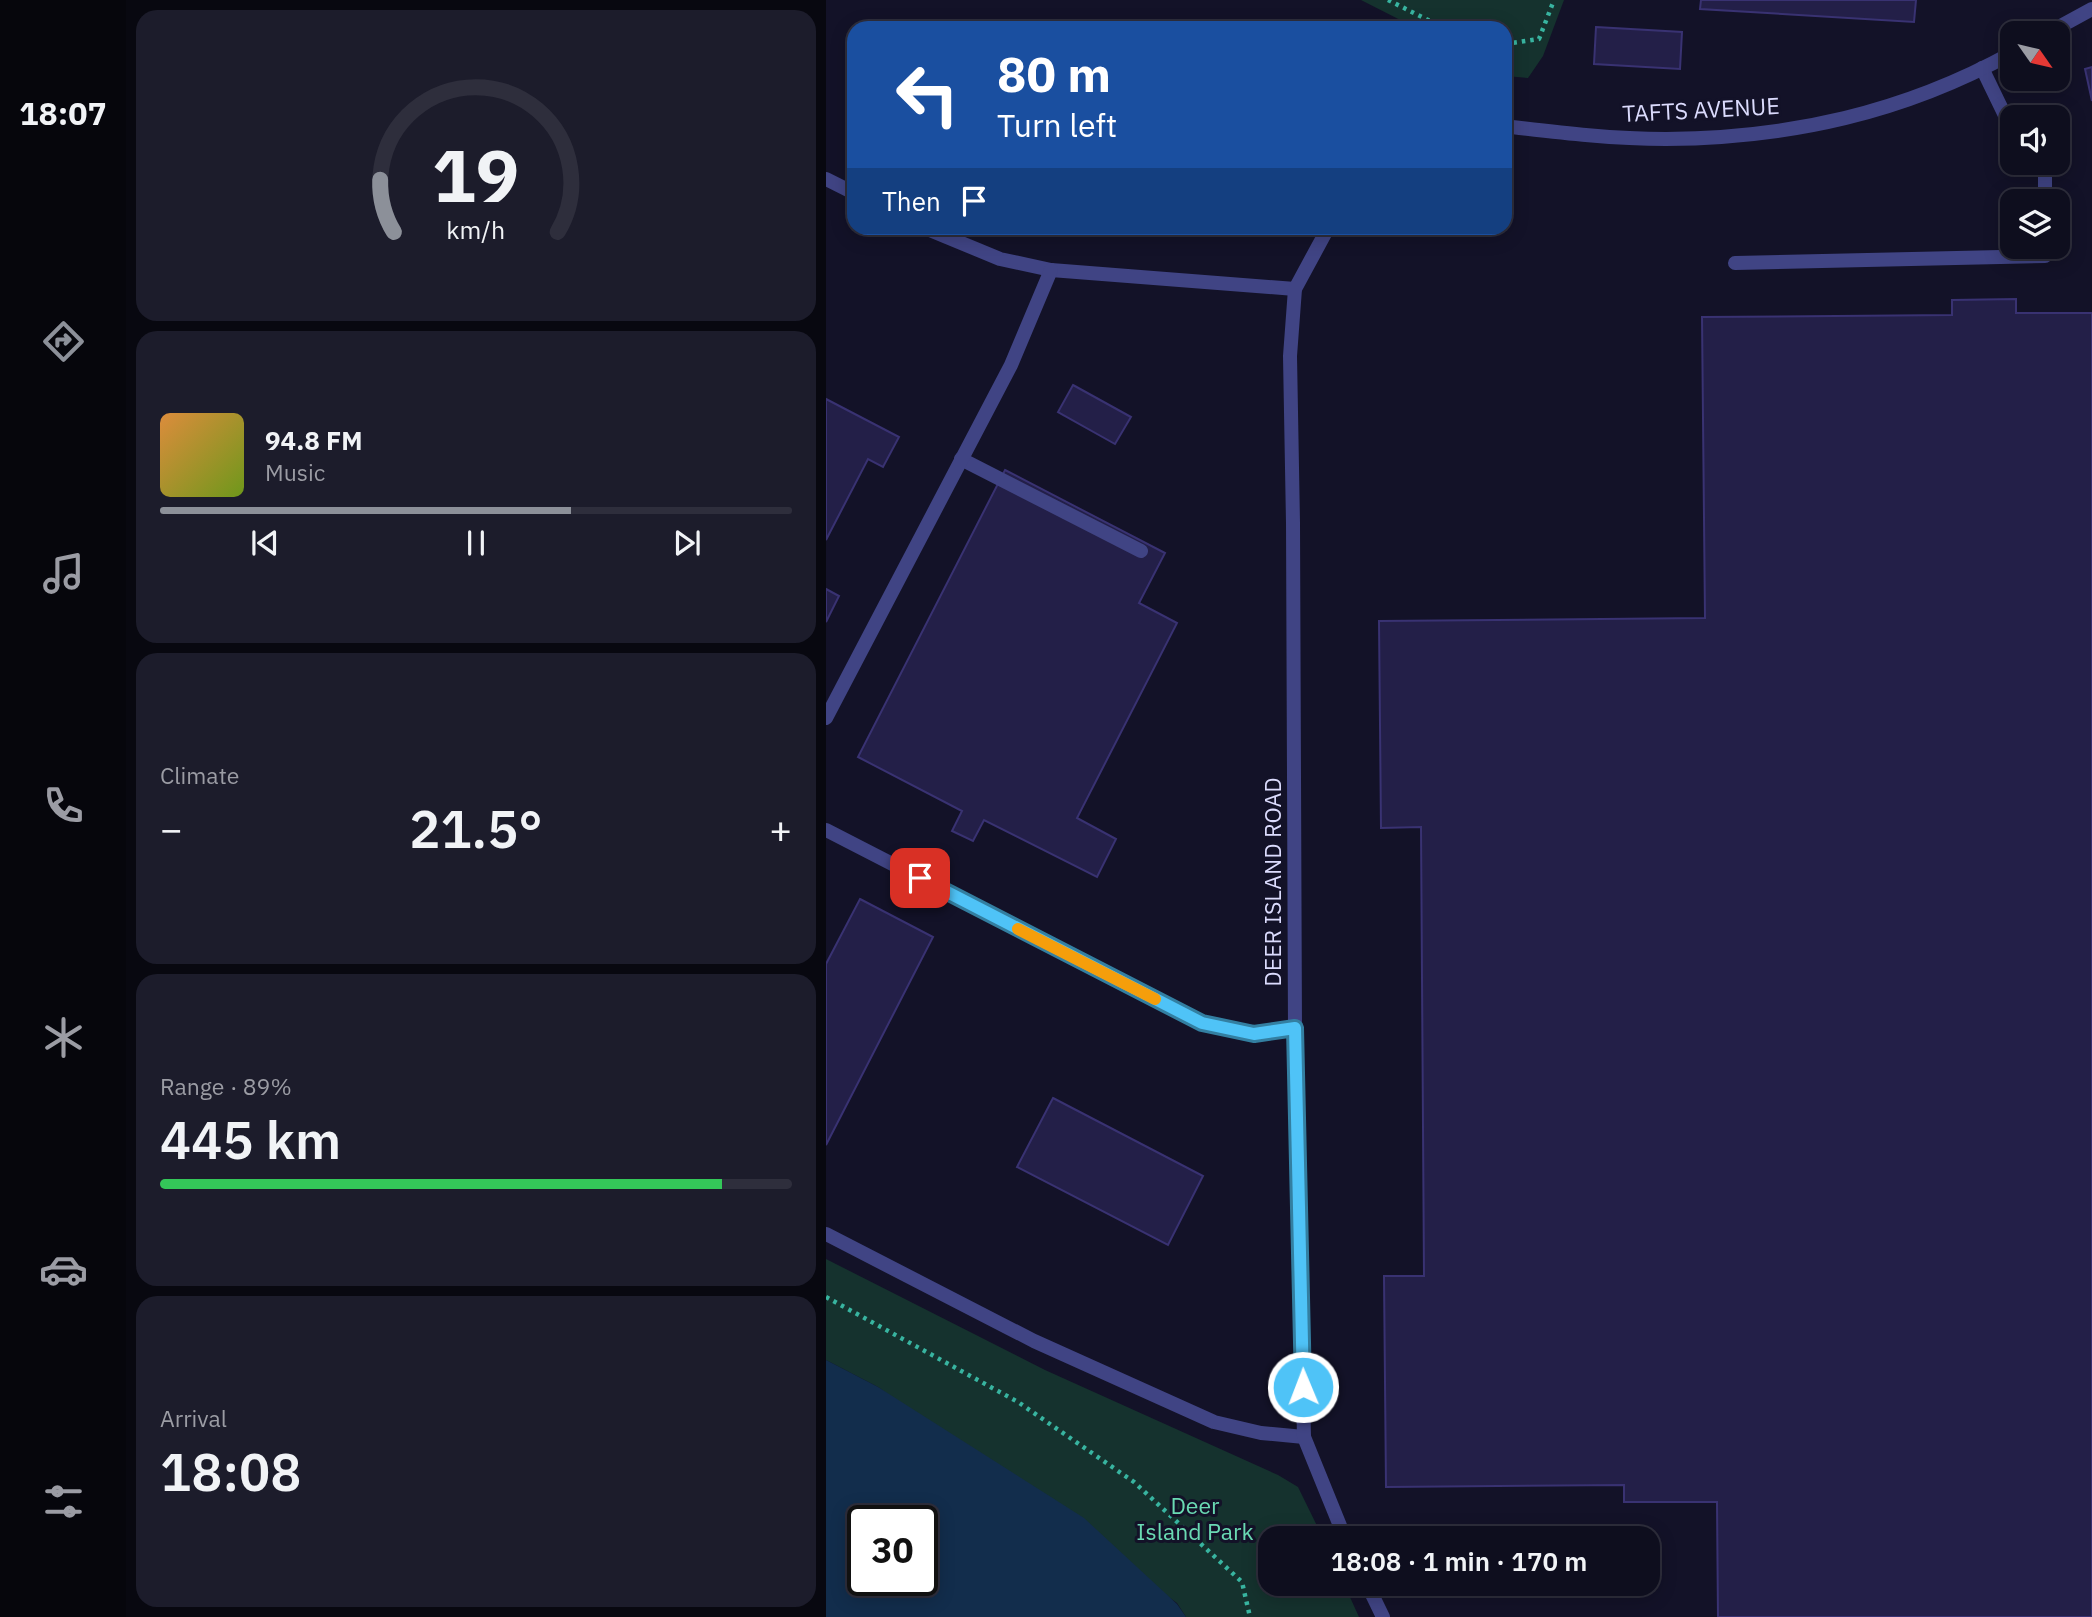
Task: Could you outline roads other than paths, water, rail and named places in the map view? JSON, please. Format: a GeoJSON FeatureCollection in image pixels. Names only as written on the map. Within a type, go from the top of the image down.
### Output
{"type":"FeatureCollection","features":[{"type":"Feature","properties":{"kind":"street"},"geometry":{"type":"LineString","coordinates":[[2070,21],[2092,9]]}},
{"type":"Feature","properties":{"kind":"street","name":"TAFTS AVENUE"},"geometry":{"type":"LineString","coordinates":[[1512,127],[1592,136],[1665,139],[1767,133],[1843,119],[1917,98],[2000,58]]}},
{"type":"Feature","properties":{"kind":"street"},"geometry":{"type":"LineString","coordinates":[[1982,68],[2000,105]]}},
{"type":"Feature","properties":{"kind":"street"},"geometry":{"type":"LineString","coordinates":[[826,179],[847,189]]}},
{"type":"Feature","properties":{"kind":"street"},"geometry":{"type":"LineString","coordinates":[[942,235],[1000,259],[1051,270],[1294,289]]}},
{"type":"Feature","properties":{"kind":"street","name":"DEER ISLAND ROAD"},"geometry":{"type":"LineString","coordinates":[[1324,235],[1294,289],[1290,356],[1294,604],[1295,1028],[1304,1437],[1340,1526]]}},
{"type":"Feature","properties":{"kind":"street"},"geometry":{"type":"LineString","coordinates":[[1735,263],[2000,257]]}},
{"type":"Feature","properties":{"kind":"street"},"geometry":{"type":"LineString","coordinates":[[826,718],[1010,365],[1051,270]]}},
{"type":"Feature","properties":{"kind":"street"},"geometry":{"type":"LineString","coordinates":[[961,459],[1141,551]]}},
{"type":"Feature","properties":{"kind":"street"},"geometry":{"type":"LineString","coordinates":[[826,830],[1202,1023],[1254,1034],[1295,1028]]}},
{"type":"Feature","properties":{"kind":"street"},"geometry":{"type":"LineString","coordinates":[[826,1234],[1034,1340],[1214,1422],[1261,1433],[1304,1437]]}},
{"type":"Feature","properties":{"kind":"street"},"geometry":{"type":"LineString","coordinates":[[1373,1596],[1383,1617]]}},
{"type":"Feature","properties":{"kind":"water"},"geometry":{"type":"Polygon","coordinates":[[[826,1360],[878,1387],[1084,1518],[1177,1604],[1186,1617],[826,1617],[826,1360]]]}},
{"type":"Feature","properties":{"kind":"park label","name":"Deer Island Park"},"geometry":{"type":"Point","coordinates":[1195,1519]}}]}
